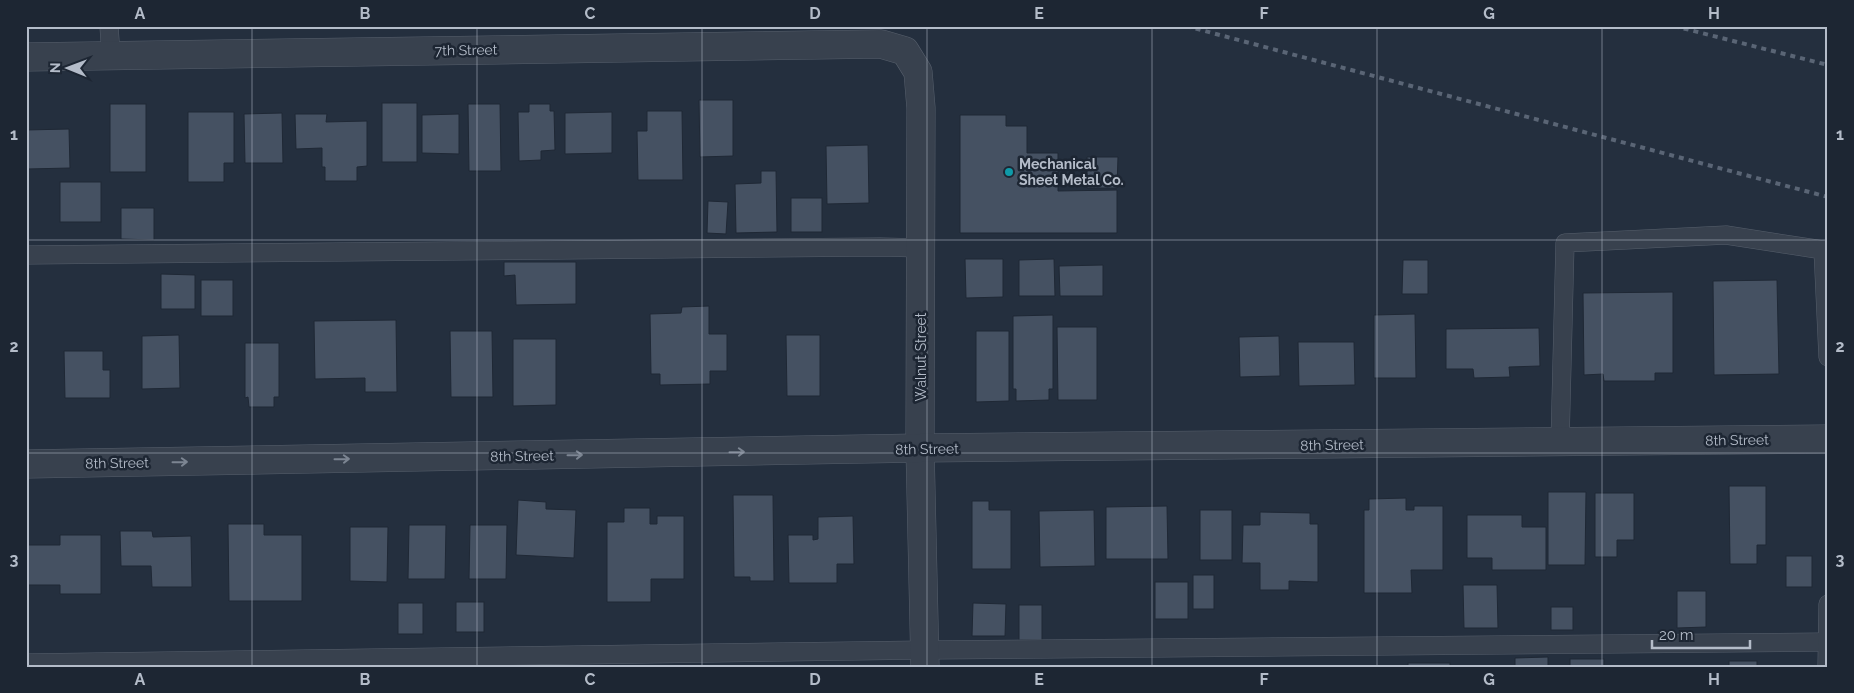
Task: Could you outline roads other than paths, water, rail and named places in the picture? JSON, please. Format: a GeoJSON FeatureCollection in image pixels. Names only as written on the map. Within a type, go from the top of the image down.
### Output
{"type":"FeatureCollection","features":[{"type":"Feature","properties":{"kind":"street","name":"7th Street"},"geometry":{"type":"LineString","coordinates":[[26,57],[881,44],[906,51]]}},
{"type":"Feature","properties":{"kind":"street","name":"Walnut Street"},"geometry":{"type":"LineString","coordinates":[[906,51],[918,72],[921,108],[920,448],[925,659]]}},
{"type":"Feature","properties":{"kind":"street","name":"8th Street"},"geometry":{"type":"LineString","coordinates":[[26,464],[920,448],[1828,439]]}},
{"type":"Feature","properties":{"kind":"lane"},"geometry":{"type":"LineString","coordinates":[[110,26],[111,56]]}},
{"type":"Feature","properties":{"kind":"lane"},"geometry":{"type":"LineString","coordinates":[[1560,443],[1565,243],[1726,235],[1823,250],[1828,357]]}},
{"type":"Feature","properties":{"kind":"lane"},"geometry":{"type":"LineString","coordinates":[[26,256],[922,248]]}},
{"type":"Feature","properties":{"kind":"lane"},"geometry":{"type":"LineString","coordinates":[[1827,667],[1828,604]]}},
{"type":"Feature","properties":{"kind":"lane"},"geometry":{"type":"LineString","coordinates":[[26,663],[925,659],[1827,642]]}},
{"type":"Feature","properties":{"kind":"railway"},"geometry":{"type":"LineString","coordinates":[[1186,26],[1828,197]]}},
{"type":"Feature","properties":{"kind":"railway"},"geometry":{"type":"LineString","coordinates":[[1674,26],[1828,65]]}},
{"type":"Feature","properties":{"kind":"place","name":"Mechanical Sheet Metal Co."},"geometry":{"type":"Point","coordinates":[1009,172]}}]}
